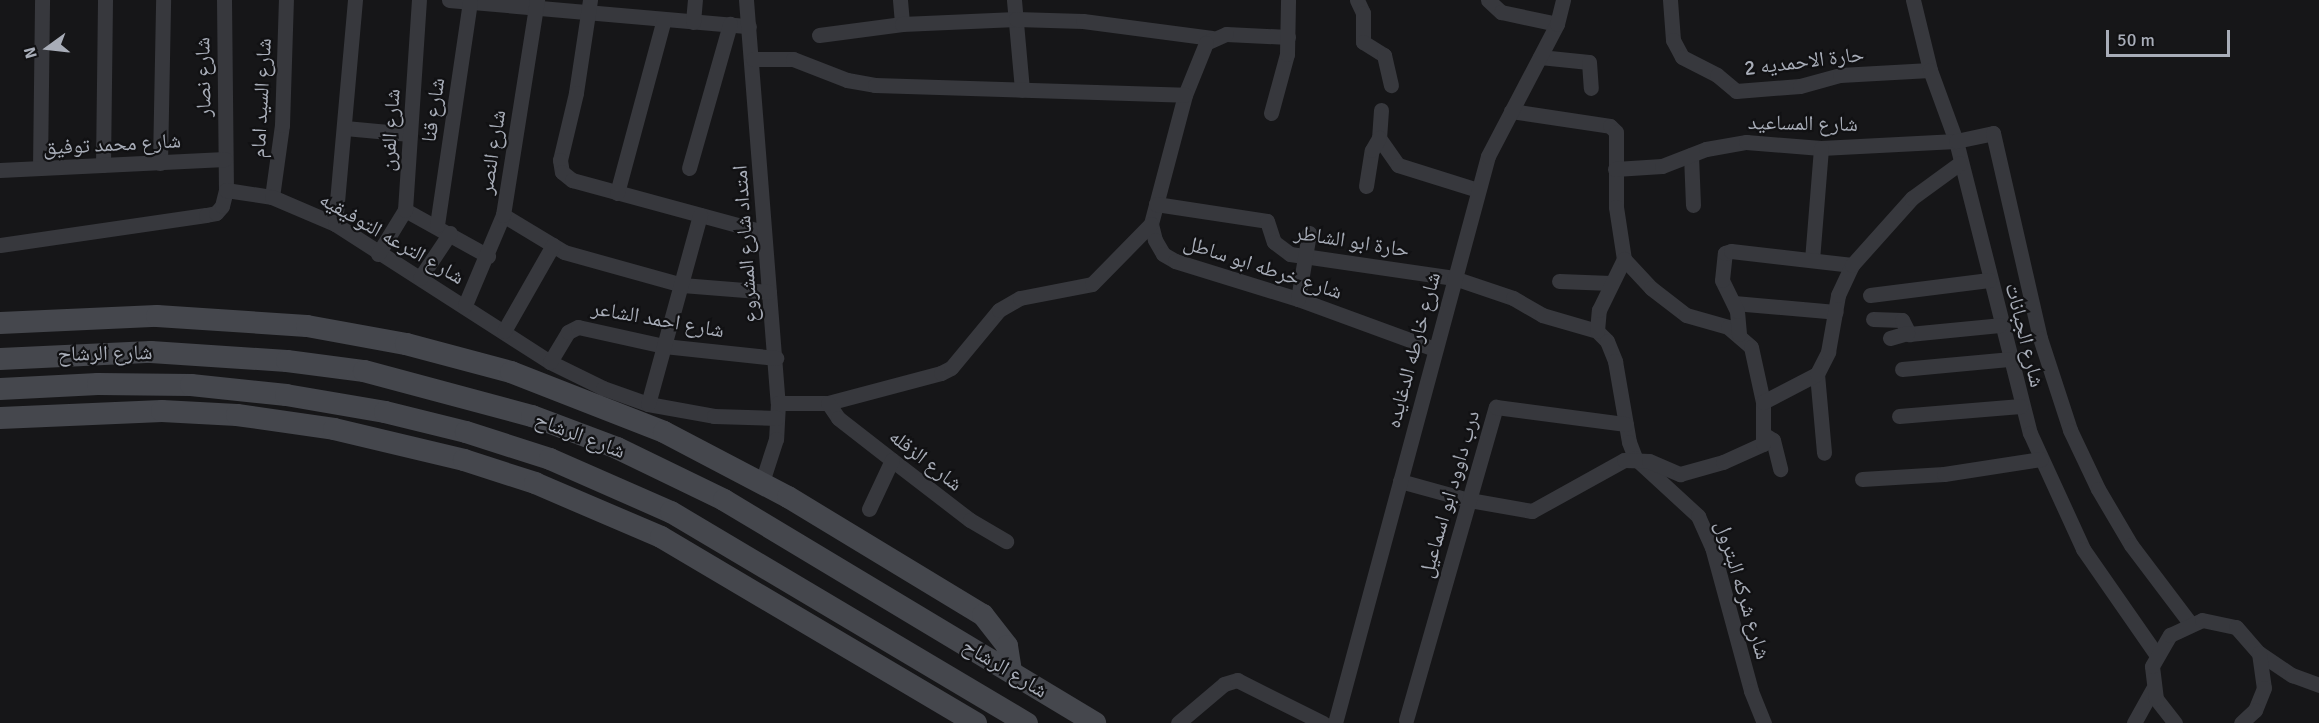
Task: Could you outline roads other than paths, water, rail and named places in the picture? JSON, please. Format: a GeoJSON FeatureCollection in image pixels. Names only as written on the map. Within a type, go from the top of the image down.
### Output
{"type":"FeatureCollection","features":[{"type":"Feature","properties":{"kind":"main road"},"geometry":{"type":"LineString","coordinates":[[0,323],[104,316],[189,317],[307,326],[406,344],[511,372],[601,404],[762,482],[983,615],[1007,646],[1011,672]]}},
{"type":"Feature","properties":{"kind":"main road","name":"شارع الرشاح"},"geometry":{"type":"LineString","coordinates":[[0,358],[151,352],[287,361],[364,371],[532,416],[682,478],[1095,723]]}},
{"type":"Feature","properties":{"kind":"main road","name":"شارع الرشاح"},"geometry":{"type":"LineString","coordinates":[[0,389],[98,384],[191,385],[286,395],[385,412],[498,442],[550,459],[671,513],[1027,723]]}},
{"type":"Feature","properties":{"kind":"main road"},"geometry":{"type":"LineString","coordinates":[[0,418],[162,411],[237,415],[334,429],[464,460],[555,490],[661,537],[976,723]]}},
{"type":"Feature","properties":{"kind":"street"},"geometry":{"type":"LineString","coordinates":[[40,168],[42,0]]}},
{"type":"Feature","properties":{"kind":"street"},"geometry":{"type":"LineString","coordinates":[[103,165],[105,0]]}},
{"type":"Feature","properties":{"kind":"street"},"geometry":{"type":"LineString","coordinates":[[160,163],[163,0]]}},
{"type":"Feature","properties":{"kind":"street","name":"شارع نصار"},"geometry":{"type":"LineString","coordinates":[[224,0],[226,190]]}},
{"type":"Feature","properties":{"kind":"street","name":"شارع السيد امام"},"geometry":{"type":"LineString","coordinates":[[272,197],[282,125],[286,0]]}},
{"type":"Feature","properties":{"kind":"street"},"geometry":{"type":"LineString","coordinates":[[335,224],[355,0]]}},
{"type":"Feature","properties":{"kind":"street","name":"شارع الفرن"},"geometry":{"type":"LineString","coordinates":[[378,254],[405,210],[419,0]]}},
{"type":"Feature","properties":{"kind":"street"},"geometry":{"type":"LineString","coordinates":[[449,0],[590,7],[664,20],[749,26]]}},
{"type":"Feature","properties":{"kind":"street"},"geometry":{"type":"LineString","coordinates":[[693,22],[695,0]]}},
{"type":"Feature","properties":{"kind":"street","name":"امتداد شارع المشروع"},"geometry":{"type":"LineString","coordinates":[[746,0],[753,59],[778,411],[776,439],[762,482]]}},
{"type":"Feature","properties":{"kind":"street"},"geometry":{"type":"LineString","coordinates":[[900,0],[902,24]]}},
{"type":"Feature","properties":{"kind":"street"},"geometry":{"type":"LineString","coordinates":[[1014,0],[1022,90]]}},
{"type":"Feature","properties":{"kind":"street"},"geometry":{"type":"LineString","coordinates":[[1271,113],[1283,78],[1288,37],[1288,0]]}},
{"type":"Feature","properties":{"kind":"street"},"geometry":{"type":"LineString","coordinates":[[1488,0],[1501,12],[1557,24]]}},
{"type":"Feature","properties":{"kind":"street","name":"شارع خارطه الدغايده"},"geometry":{"type":"LineString","coordinates":[[1335,723],[1488,156],[1557,24],[1563,0]]}},
{"type":"Feature","properties":{"kind":"street","name":"حارة الاحمديه 2"},"geometry":{"type":"LineString","coordinates":[[1670,0],[1673,40],[1682,57],[1717,75],[1736,91],[1800,86],[1840,75],[1930,70]]}},
{"type":"Feature","properties":{"kind":"street","name":"شارع الجبانات"},"geometry":{"type":"LineString","coordinates":[[1913,0],[1930,70],[1956,141],[2021,406],[2041,459],[2084,549],[2156,654]]}},
{"type":"Feature","properties":{"kind":"street","name":"شارع قنا"},"geometry":{"type":"LineString","coordinates":[[444,229],[470,2]]}},
{"type":"Feature","properties":{"kind":"street"},"geometry":{"type":"LineString","coordinates":[[1360,2],[1364,42],[1384,55],[1391,85]]}},
{"type":"Feature","properties":{"kind":"street","name":"شارع النصر"},"geometry":{"type":"LineString","coordinates":[[465,305],[488,256],[502,215],[536,4]]}},
{"type":"Feature","properties":{"kind":"street"},"geometry":{"type":"LineString","coordinates":[[590,7],[560,160],[562,172],[572,180],[765,232]]}},
{"type":"Feature","properties":{"kind":"street"},"geometry":{"type":"LineString","coordinates":[[819,35],[902,24],[1016,19],[1083,21],[1212,38],[1245,33],[1288,37]]}},
{"type":"Feature","properties":{"kind":"street"},"geometry":{"type":"LineString","coordinates":[[617,193],[664,20]]}},
{"type":"Feature","properties":{"kind":"street"},"geometry":{"type":"LineString","coordinates":[[688,168],[730,24]]}},
{"type":"Feature","properties":{"kind":"street"},"geometry":{"type":"LineString","coordinates":[[1151,224],[1185,95],[1201,51],[1212,38]]}},
{"type":"Feature","properties":{"kind":"street"},"geometry":{"type":"LineString","coordinates":[[1540,57],[1589,62],[1591,88]]}},
{"type":"Feature","properties":{"kind":"street"},"geometry":{"type":"LineString","coordinates":[[753,59],[793,59],[847,80],[874,85],[1185,95]]}},
{"type":"Feature","properties":{"kind":"street"},"geometry":{"type":"LineString","coordinates":[[1366,186],[1372,150],[1379,138],[1381,111]]}},
{"type":"Feature","properties":{"kind":"street"},"geometry":{"type":"LineString","coordinates":[[1400,481],[1469,500],[1532,511],[1624,460],[1635,458],[1680,474],[1694,472],[1752,450],[1762,444],[1765,435],[1763,402],[1751,347],[1739,334],[1686,315],[1651,288],[1624,259],[1616,207],[1614,128],[1511,111]]}},
{"type":"Feature","properties":{"kind":"street"},"geometry":{"type":"LineString","coordinates":[[345,128],[410,134]]}},
{"type":"Feature","properties":{"kind":"street","name":"شارع الجبانات"},"geometry":{"type":"LineString","coordinates":[[1993,133],[2040,338],[2070,430],[2114,518],[2150,572],[2190,623]]}},
{"type":"Feature","properties":{"kind":"street","name":"شارع المساعيد"},"geometry":{"type":"LineString","coordinates":[[1615,170],[1662,166],[1691,155],[1746,142],[1821,148],[1956,141],[1993,133]]}},
{"type":"Feature","properties":{"kind":"street"},"geometry":{"type":"LineString","coordinates":[[1379,138],[1392,160],[1405,170],[1478,190]]}},
{"type":"Feature","properties":{"kind":"street"},"geometry":{"type":"LineString","coordinates":[[1812,260],[1821,148]]}},
{"type":"Feature","properties":{"kind":"street"},"geometry":{"type":"LineString","coordinates":[[1691,155],[1694,206]]}},
{"type":"Feature","properties":{"kind":"street","name":"شارع محمد توفيق"},"geometry":{"type":"LineString","coordinates":[[0,170],[225,159]]}},
{"type":"Feature","properties":{"kind":"street"},"geometry":{"type":"LineString","coordinates":[[1824,453],[1817,374],[1828,352],[1843,278],[1912,198],[1960,163]]}},
{"type":"Feature","properties":{"kind":"street"},"geometry":{"type":"LineString","coordinates":[[0,245],[206,216],[216,213],[222,206],[226,190]]}},
{"type":"Feature","properties":{"kind":"street","name":"شارع الترعه التوفيقيه"},"geometry":{"type":"LineString","coordinates":[[226,190],[272,197],[335,224],[378,254],[465,305],[550,362],[603,388],[648,404],[714,416],[778,411],[828,403],[951,368],[999,309],[1020,298],[1092,284],[1151,224]]}},
{"type":"Feature","properties":{"kind":"street","name":"حارة ابو الشاطر"},"geometry":{"type":"LineString","coordinates":[[1156,204],[1267,221],[1280,250],[1305,258],[1454,278],[1513,298],[1542,315],[1597,331]]}},
{"type":"Feature","properties":{"kind":"street"},"geometry":{"type":"LineString","coordinates":[[405,210],[444,229],[488,256]]}},
{"type":"Feature","properties":{"kind":"street"},"geometry":{"type":"LineString","coordinates":[[502,215],[553,245],[682,285],[769,292]]}},
{"type":"Feature","properties":{"kind":"street"},"geometry":{"type":"LineString","coordinates":[[648,404],[700,215]]}},
{"type":"Feature","properties":{"kind":"street","name":"شارع خرطه ابو ساطل"},"geometry":{"type":"LineString","coordinates":[[1151,224],[1163,254],[1175,261],[1298,299],[1435,350]]}},
{"type":"Feature","properties":{"kind":"street"},"geometry":{"type":"LineString","coordinates":[[420,278],[444,229]]}},
{"type":"Feature","properties":{"kind":"street"},"geometry":{"type":"LineString","coordinates":[[1298,299],[1309,233]]}},
{"type":"Feature","properties":{"kind":"street"},"geometry":{"type":"LineString","coordinates":[[504,331],[553,245]]}},
{"type":"Feature","properties":{"kind":"street"},"geometry":{"type":"LineString","coordinates":[[1739,334],[1734,303],[1722,280],[1725,253],[1731,251],[1852,265]]}},
{"type":"Feature","properties":{"kind":"street"},"geometry":{"type":"LineString","coordinates":[[1624,259],[1599,310],[1597,331],[1607,341],[1615,361],[1626,424],[1635,458]]}},
{"type":"Feature","properties":{"kind":"street"},"geometry":{"type":"LineString","coordinates":[[1870,295],[1989,280]]}},
{"type":"Feature","properties":{"kind":"street"},"geometry":{"type":"LineString","coordinates":[[1559,281],[1611,283]]}},
{"type":"Feature","properties":{"kind":"street"},"geometry":{"type":"LineString","coordinates":[[1734,303],[1836,312]]}},
{"type":"Feature","properties":{"kind":"street"},"geometry":{"type":"LineString","coordinates":[[1874,319],[1902,320],[1907,333]]}},
{"type":"Feature","properties":{"kind":"street"},"geometry":{"type":"LineString","coordinates":[[1890,338],[1907,333],[2000,325]]}},
{"type":"Feature","properties":{"kind":"street","name":"شارع احمد الشاعر"},"geometry":{"type":"LineString","coordinates":[[550,362],[568,332],[578,327],[664,346],[776,358]]}},
{"type":"Feature","properties":{"kind":"street"},"geometry":{"type":"LineString","coordinates":[[1902,369],[2008,359]]}},
{"type":"Feature","properties":{"kind":"street"},"geometry":{"type":"LineString","coordinates":[[1763,402],[1817,374]]}},
{"type":"Feature","properties":{"kind":"street","name":"شارع الزقله"},"geometry":{"type":"LineString","coordinates":[[828,403],[838,418],[892,460],[970,520],[1006,541]]}},
{"type":"Feature","properties":{"kind":"street"},"geometry":{"type":"LineString","coordinates":[[1899,416],[2021,406]]}},
{"type":"Feature","properties":{"kind":"street","name":"درب داوود ابو اسماعيل"},"geometry":{"type":"LineString","coordinates":[[1406,720],[1496,407],[1626,424]]}},
{"type":"Feature","properties":{"kind":"street"},"geometry":{"type":"LineString","coordinates":[[1765,435],[1773,440],[1780,469]]}},
{"type":"Feature","properties":{"kind":"street","name":"شارع شركه البترول"},"geometry":{"type":"LineString","coordinates":[[1635,458],[1698,516],[1712,547],[1751,691],[1764,723]]}},
{"type":"Feature","properties":{"kind":"street"},"geometry":{"type":"LineString","coordinates":[[1862,479],[1944,474],[2041,459]]}},
{"type":"Feature","properties":{"kind":"street"},"geometry":{"type":"LineString","coordinates":[[869,508],[892,460]]}},
{"type":"Feature","properties":{"kind":"street"},"geometry":{"type":"LineString","coordinates":[[2133,723],[2153,689],[2156,654],[2169,635],[2190,623],[2225,622],[2245,634],[2259,653],[2292,675],[2319,685]]}},
{"type":"Feature","properties":{"kind":"street"},"geometry":{"type":"LineString","coordinates":[[2241,723],[2255,710],[2264,688],[2259,653]]}},
{"type":"Feature","properties":{"kind":"street"},"geometry":{"type":"LineString","coordinates":[[1178,723],[1224,684],[1243,681],[1323,723]]}},
{"type":"Feature","properties":{"kind":"street"},"geometry":{"type":"LineString","coordinates":[[2153,689],[2170,721]]}}]}
